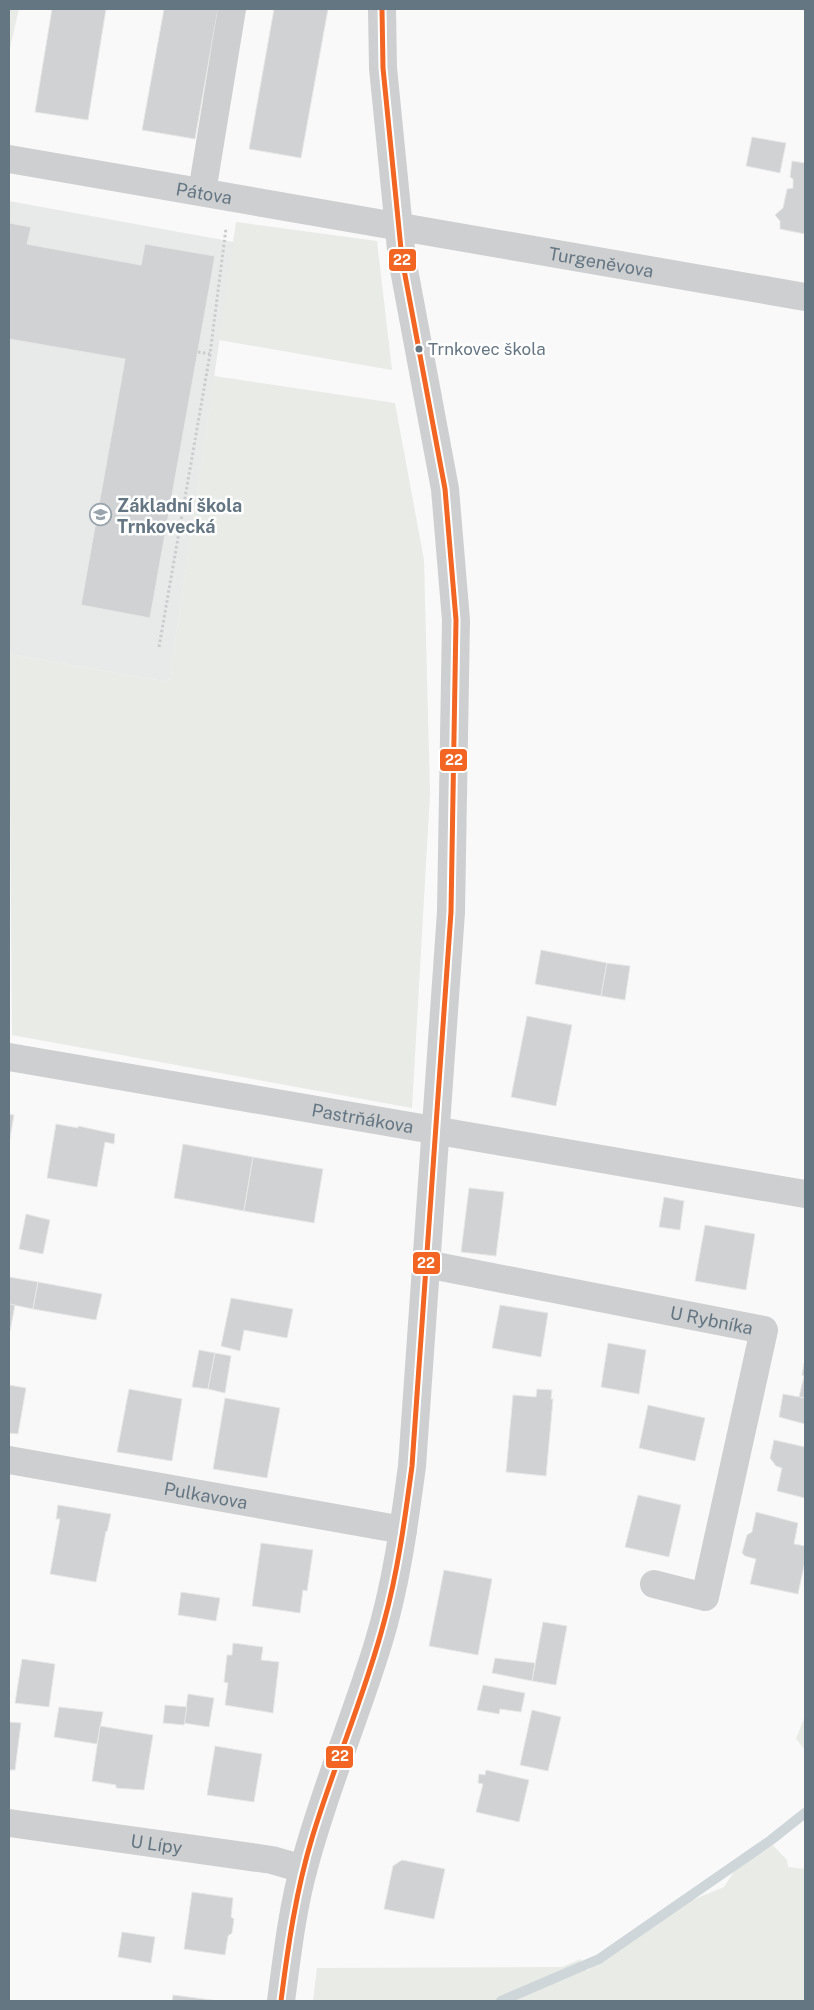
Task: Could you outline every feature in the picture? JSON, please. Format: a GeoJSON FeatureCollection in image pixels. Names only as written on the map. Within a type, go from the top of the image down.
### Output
{"type":"FeatureCollection","features":[{"type":"Feature","properties":{"kind":"street"},"geometry":{"type":"LineString","coordinates":[[202,192],[232,9]]}},
{"type":"Feature","properties":{"kind":"street"},"geometry":{"type":"LineString","coordinates":[[281,2001],[290,1937],[303,1869],[320,1809],[344,1748],[378,1643],[393,1585],[403,1530],[412,1466],[451,912],[456,620],[445,490],[402,259],[398,226],[383,68],[382,9]]}},
{"type":"Feature","properties":{"kind":"street","name":"Pátova"},"geometry":{"type":"LineString","coordinates":[[9,159],[398,226]]}},
{"type":"Feature","properties":{"kind":"street","name":"Turgeněvova"},"geometry":{"type":"LineString","coordinates":[[398,226],[805,297]]}},
{"type":"Feature","properties":{"kind":"street","name":"Pastrňákova"},"geometry":{"type":"LineString","coordinates":[[9,1057],[805,1194]]}},
{"type":"Feature","properties":{"kind":"street","name":"U Rybníka"},"geometry":{"type":"LineString","coordinates":[[426,1264],[764,1330],[705,1597],[654,1584]]}},
{"type":"Feature","properties":{"kind":"street","name":"Pulkavova"},"geometry":{"type":"LineString","coordinates":[[9,1460],[403,1530]]}},
{"type":"Feature","properties":{"kind":"street","name":"U Lípy"},"geometry":{"type":"LineString","coordinates":[[9,1823],[272,1860],[303,1869]]}},
{"type":"Feature","properties":{"kind":"path"},"geometry":{"type":"LineString","coordinates":[[158,647],[210,354],[230,197]]}},
{"type":"Feature","properties":{"kind":"path"},"geometry":{"type":"LineString","coordinates":[[198,352],[210,354]]}},
{"type":"Feature","properties":{"kind":"shaded area"},"geometry":{"type":"Polygon","coordinates":[[[9,9],[19,9],[9,52],[9,9]]]}},
{"type":"Feature","properties":{"kind":"shaded area","name":"Základní škola Trnkovecká"},"geometry":{"type":"Polygon","coordinates":[[[9,201],[234,242],[169,682],[9,654],[9,201]]]}},
{"type":"Feature","properties":{"kind":"shaded area"},"geometry":{"type":"Polygon","coordinates":[[[236,222],[377,241],[392,370],[219,340],[236,222]]]}},
{"type":"Feature","properties":{"kind":"shaded area"},"geometry":{"type":"Polygon","coordinates":[[[214,376],[395,403],[424,560],[430,794],[412,1108],[12,1035],[9,654],[169,682],[214,376]]]}},
{"type":"Feature","properties":{"kind":"shaded area"},"geometry":{"type":"Polygon","coordinates":[[[805,1716],[805,1750],[796,1739],[805,1716]]]}},
{"type":"Feature","properties":{"kind":"shaded area"},"geometry":{"type":"Polygon","coordinates":[[[767,1839],[787,1860],[788,1867],[805,1869],[805,2001],[313,2001],[317,1968],[562,1967],[581,1959],[587,1971],[663,1912],[724,1887],[744,1856],[767,1839]]]}},
{"type":"Feature","properties":{"kind":"building"},"geometry":{"type":"Polygon","coordinates":[[[52,9],[106,9],[88,120],[35,112],[52,9]]]}},
{"type":"Feature","properties":{"kind":"building"},"geometry":{"type":"Polygon","coordinates":[[[164,9],[218,9],[195,139],[142,130],[164,9]]]}},
{"type":"Feature","properties":{"kind":"building"},"geometry":{"type":"Polygon","coordinates":[[[274,9],[328,9],[301,158],[249,149],[274,9]]]}},
{"type":"Feature","properties":{"kind":"building"},"geometry":{"type":"Polygon","coordinates":[[[752,137],[786,143],[780,173],[746,166],[752,137]]]}},
{"type":"Feature","properties":{"kind":"building"},"geometry":{"type":"Polygon","coordinates":[[[792,161],[805,163],[805,234],[780,229],[780,221],[775,215],[783,208],[787,189],[793,188],[793,179],[790,177],[792,161]]]}},
{"type":"Feature","properties":{"kind":"building"},"geometry":{"type":"Polygon","coordinates":[[[9,223],[31,227],[27,244],[141,265],[145,244],[215,256],[150,618],[81,605],[125,359],[9,339],[9,223]]]}},
{"type":"Feature","properties":{"kind":"building"},"geometry":{"type":"Polygon","coordinates":[[[541,950],[607,963],[601,996],[535,984],[541,950]]]}},
{"type":"Feature","properties":{"kind":"building"},"geometry":{"type":"Polygon","coordinates":[[[607,963],[630,966],[625,1000],[601,996],[607,963]]]}},
{"type":"Feature","properties":{"kind":"building"},"geometry":{"type":"Polygon","coordinates":[[[527,1016],[572,1025],[556,1106],[511,1097],[527,1016]]]}},
{"type":"Feature","properties":{"kind":"building"},"geometry":{"type":"Polygon","coordinates":[[[9,1114],[14,1115],[9,1144],[9,1114]]]}},
{"type":"Feature","properties":{"kind":"building"},"geometry":{"type":"Polygon","coordinates":[[[56,1124],[78,1128],[78,1126],[115,1134],[114,1144],[105,1142],[97,1187],[47,1178],[56,1124]]]}},
{"type":"Feature","properties":{"kind":"building"},"geometry":{"type":"Polygon","coordinates":[[[183,1144],[253,1157],[244,1211],[174,1198],[183,1144]]]}},
{"type":"Feature","properties":{"kind":"building"},"geometry":{"type":"Polygon","coordinates":[[[253,1157],[323,1169],[314,1223],[244,1211],[253,1157]]]}},
{"type":"Feature","properties":{"kind":"building"},"geometry":{"type":"Polygon","coordinates":[[[469,1188],[504,1192],[496,1256],[461,1252],[469,1188]]]}},
{"type":"Feature","properties":{"kind":"building"},"geometry":{"type":"Polygon","coordinates":[[[664,1197],[684,1201],[680,1230],[659,1227],[664,1197]]]}},
{"type":"Feature","properties":{"kind":"building"},"geometry":{"type":"Polygon","coordinates":[[[26,1214],[50,1220],[43,1254],[19,1249],[26,1214]]]}},
{"type":"Feature","properties":{"kind":"building"},"geometry":{"type":"Polygon","coordinates":[[[705,1225],[755,1234],[746,1290],[695,1281],[705,1225]]]}},
{"type":"Feature","properties":{"kind":"building"},"geometry":{"type":"Polygon","coordinates":[[[9,1277],[38,1282],[33,1309],[9,1304],[9,1277]]]}},
{"type":"Feature","properties":{"kind":"building"},"geometry":{"type":"Polygon","coordinates":[[[38,1282],[102,1294],[96,1320],[33,1309],[38,1282]]]}},
{"type":"Feature","properties":{"kind":"building"},"geometry":{"type":"Polygon","coordinates":[[[231,1298],[293,1309],[287,1338],[244,1330],[240,1351],[221,1346],[231,1298]]]}},
{"type":"Feature","properties":{"kind":"building"},"geometry":{"type":"Polygon","coordinates":[[[9,1304],[15,1305],[10,1331],[9,1330],[9,1304]]]}},
{"type":"Feature","properties":{"kind":"building"},"geometry":{"type":"Polygon","coordinates":[[[500,1305],[548,1313],[541,1357],[492,1348],[500,1305]]]}},
{"type":"Feature","properties":{"kind":"building"},"geometry":{"type":"Polygon","coordinates":[[[608,1343],[646,1350],[639,1394],[601,1387],[608,1343]]]}},
{"type":"Feature","properties":{"kind":"building"},"geometry":{"type":"Polygon","coordinates":[[[199,1350],[215,1353],[208,1389],[192,1387],[199,1350]]]}},
{"type":"Feature","properties":{"kind":"building"},"geometry":{"type":"Polygon","coordinates":[[[215,1353],[231,1356],[225,1393],[208,1389],[215,1353]]]}},
{"type":"Feature","properties":{"kind":"building"},"geometry":{"type":"Polygon","coordinates":[[[804,1363],[805,1398],[799,1397],[804,1376],[802,1375],[804,1363]]]}},
{"type":"Feature","properties":{"kind":"building"},"geometry":{"type":"Polygon","coordinates":[[[9,1385],[26,1388],[18,1434],[9,1433],[9,1385]]]}},
{"type":"Feature","properties":{"kind":"building"},"geometry":{"type":"Polygon","coordinates":[[[129,1389],[182,1399],[172,1461],[117,1452],[129,1389]]]}},
{"type":"Feature","properties":{"kind":"building"},"geometry":{"type":"Polygon","coordinates":[[[537,1389],[552,1390],[551,1399],[553,1399],[546,1476],[506,1472],[513,1395],[536,1397],[537,1389]]]}},
{"type":"Feature","properties":{"kind":"building"},"geometry":{"type":"Polygon","coordinates":[[[783,1394],[805,1398],[805,1424],[779,1417],[783,1394]]]}},
{"type":"Feature","properties":{"kind":"building"},"geometry":{"type":"Polygon","coordinates":[[[225,1398],[280,1408],[267,1478],[213,1469],[225,1398]]]}},
{"type":"Feature","properties":{"kind":"building"},"geometry":{"type":"Polygon","coordinates":[[[648,1405],[705,1418],[695,1461],[639,1448],[648,1405]]]}},
{"type":"Feature","properties":{"kind":"building"},"geometry":{"type":"Polygon","coordinates":[[[774,1440],[805,1447],[805,1498],[777,1491],[782,1468],[776,1466],[770,1458],[774,1440]]]}},
{"type":"Feature","properties":{"kind":"building"},"geometry":{"type":"Polygon","coordinates":[[[638,1495],[681,1505],[669,1557],[625,1547],[638,1495]]]}},
{"type":"Feature","properties":{"kind":"building"},"geometry":{"type":"Polygon","coordinates":[[[58,1505],[111,1514],[96,1582],[50,1574],[60,1519],[56,1519],[58,1505]]]}},
{"type":"Feature","properties":{"kind":"building"},"geometry":{"type":"Polygon","coordinates":[[[756,1512],[798,1523],[794,1544],[805,1546],[805,1561],[798,1594],[750,1584],[756,1559],[745,1556],[742,1553],[747,1535],[752,1532],[756,1512]]]}},
{"type":"Feature","properties":{"kind":"building"},"geometry":{"type":"Polygon","coordinates":[[[261,1543],[313,1550],[307,1591],[303,1590],[300,1613],[252,1606],[261,1543]]]}},
{"type":"Feature","properties":{"kind":"building"},"geometry":{"type":"Polygon","coordinates":[[[444,1570],[492,1579],[478,1655],[429,1646],[444,1570]]]}},
{"type":"Feature","properties":{"kind":"building"},"geometry":{"type":"Polygon","coordinates":[[[181,1592],[220,1598],[216,1621],[178,1615],[181,1592]]]}},
{"type":"Feature","properties":{"kind":"building"},"geometry":{"type":"Polygon","coordinates":[[[543,1622],[567,1626],[556,1685],[532,1681],[543,1622]]]}},
{"type":"Feature","properties":{"kind":"building"},"geometry":{"type":"Polygon","coordinates":[[[233,1643],[263,1647],[261,1660],[279,1662],[273,1713],[225,1705],[228,1683],[224,1682],[227,1655],[232,1655],[233,1643]]]}},
{"type":"Feature","properties":{"kind":"building"},"geometry":{"type":"Polygon","coordinates":[[[495,1658],[535,1663],[532,1681],[492,1673],[495,1658]]]}},
{"type":"Feature","properties":{"kind":"building"},"geometry":{"type":"Polygon","coordinates":[[[22,1659],[55,1664],[49,1707],[15,1703],[22,1659]]]}},
{"type":"Feature","properties":{"kind":"building"},"geometry":{"type":"Polygon","coordinates":[[[483,1685],[525,1693],[521,1712],[500,1709],[499,1714],[477,1710],[483,1685]]]}},
{"type":"Feature","properties":{"kind":"building"},"geometry":{"type":"Polygon","coordinates":[[[188,1694],[214,1698],[209,1727],[184,1723],[188,1694]]]}},
{"type":"Feature","properties":{"kind":"building"},"geometry":{"type":"Polygon","coordinates":[[[165,1705],[187,1707],[184,1725],[163,1723],[165,1705]]]}},
{"type":"Feature","properties":{"kind":"building"},"geometry":{"type":"Polygon","coordinates":[[[59,1707],[103,1712],[97,1744],[54,1737],[59,1707]]]}},
{"type":"Feature","properties":{"kind":"building"},"geometry":{"type":"Polygon","coordinates":[[[532,1710],[561,1717],[548,1771],[520,1765],[532,1710]]]}},
{"type":"Feature","properties":{"kind":"building"},"geometry":{"type":"Polygon","coordinates":[[[9,1722],[21,1723],[15,1770],[9,1770],[9,1722]]]}},
{"type":"Feature","properties":{"kind":"building"},"geometry":{"type":"Polygon","coordinates":[[[100,1726],[153,1735],[144,1790],[116,1788],[116,1785],[92,1781],[100,1726]]]}},
{"type":"Feature","properties":{"kind":"building"},"geometry":{"type":"Polygon","coordinates":[[[215,1746],[262,1754],[254,1802],[207,1795],[215,1746]]]}},
{"type":"Feature","properties":{"kind":"building"},"geometry":{"type":"Polygon","coordinates":[[[486,1770],[529,1780],[519,1822],[476,1812],[483,1784],[478,1783],[479,1774],[485,1775],[486,1770]]]}},
{"type":"Feature","properties":{"kind":"building"},"geometry":{"type":"Polygon","coordinates":[[[402,1860],[445,1869],[434,1919],[384,1909],[393,1866],[402,1860]]]}},
{"type":"Feature","properties":{"kind":"building"},"geometry":{"type":"Polygon","coordinates":[[[192,1892],[233,1898],[231,1917],[234,1919],[232,1933],[228,1936],[225,1955],[184,1949],[192,1892]]]}},
{"type":"Feature","properties":{"kind":"building"},"geometry":{"type":"Polygon","coordinates":[[[122,1932],[155,1937],[151,1963],[118,1957],[122,1932]]]}},
{"type":"Feature","properties":{"kind":"building"},"geometry":{"type":"Polygon","coordinates":[[[173,1995],[219,2001],[172,2001],[173,1995]]]}},
{"type":"Feature","properties":{"kind":"waterway"},"geometry":{"type":"LineString","coordinates":[[501,2001],[599,1959],[771,1840],[805,1813]]}},
{"type":"Feature","properties":{"kind":"transit line","name":"22"},"geometry":{"type":"LineString","coordinates":[[281,2001],[293,1919],[306,1858],[359,1703],[384,1622],[404,1525],[412,1466],[451,912],[456,620],[445,489],[402,259],[383,68],[382,9]]}},
{"type":"Feature","properties":{"kind":"place","name":"Trnkovec škola"},"geometry":{"type":"Point","coordinates":[419,349]}},
{"type":"Feature","properties":{"kind":"place","name":"Základní škola Trnkovecká"},"geometry":{"type":"Point","coordinates":[101,515]}}]}
